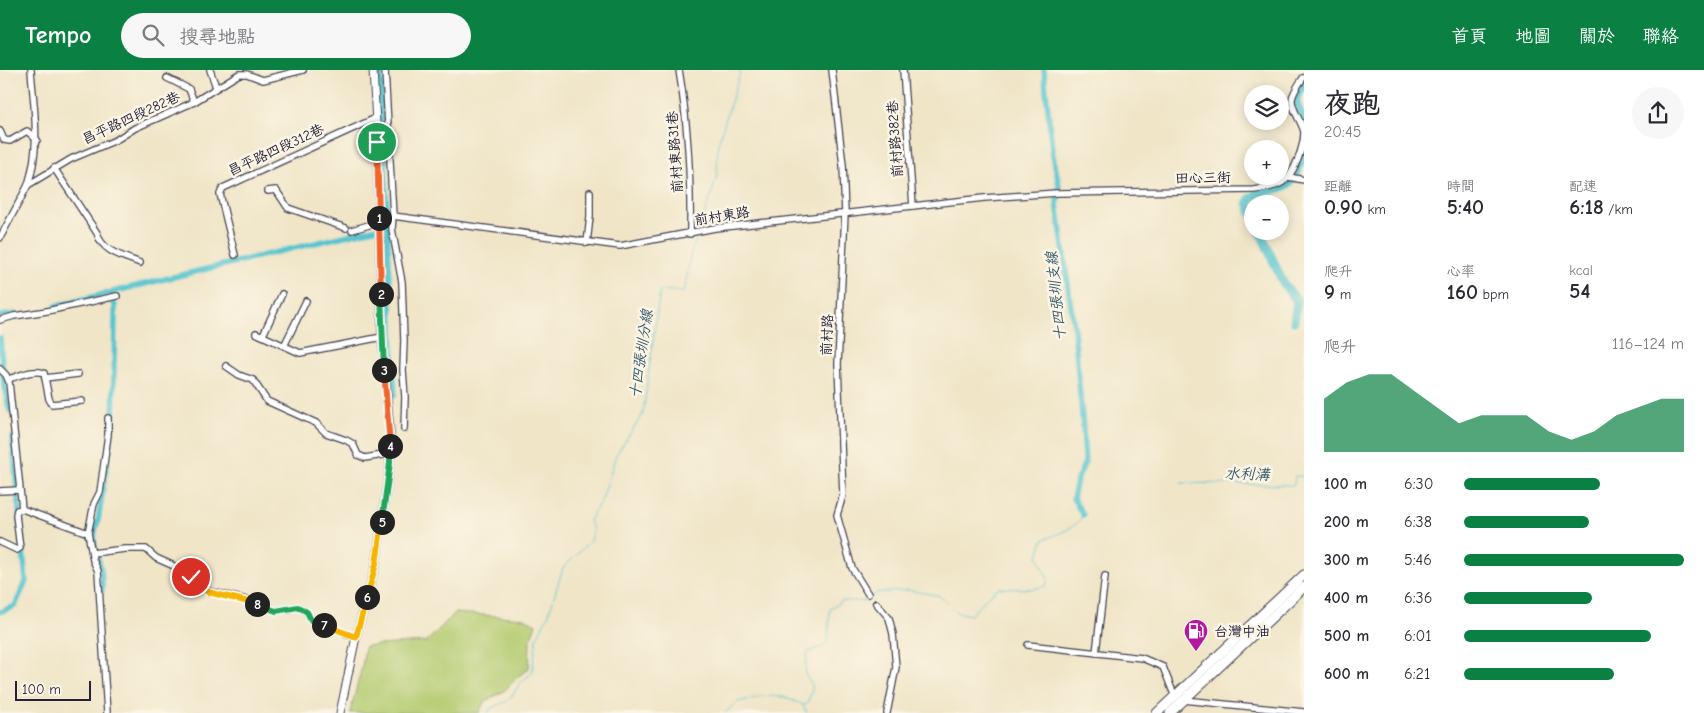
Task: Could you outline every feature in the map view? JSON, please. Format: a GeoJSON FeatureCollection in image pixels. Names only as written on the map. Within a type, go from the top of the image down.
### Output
{"type":"FeatureCollection","features":[{"type":"Feature","properties":{"kind":"main road"},"geometry":{"type":"LineString","coordinates":[[1157,713],[1304,575]]}},
{"type":"Feature","properties":{"kind":"main road"},"geometry":{"type":"LineString","coordinates":[[1170,713],[1304,587]]}},
{"type":"Feature","properties":{"kind":"street"},"geometry":{"type":"LineString","coordinates":[[28,185],[36,154],[37,140],[30,70]]}},
{"type":"Feature","properties":{"kind":"street"},"geometry":{"type":"LineString","coordinates":[[210,70],[216,87]]}},
{"type":"Feature","properties":{"kind":"street","name":"昌平路四段282巷"},"geometry":{"type":"LineString","coordinates":[[0,238],[28,185],[54,168],[116,140],[135,128],[194,102],[238,74],[247,72],[262,80],[303,70]]}},
{"type":"Feature","properties":{"kind":"street"},"geometry":{"type":"LineString","coordinates":[[340,713],[356,637],[377,558],[390,463],[390,432],[382,337],[376,118],[372,70]]}},
{"type":"Feature","properties":{"kind":"street"},"geometry":{"type":"LineString","coordinates":[[385,70],[393,216],[392,229],[402,282],[404,429]]}},
{"type":"Feature","properties":{"kind":"street","name":"前村東路31巷"},"geometry":{"type":"LineString","coordinates":[[679,70],[688,151],[690,234]]}},
{"type":"Feature","properties":{"kind":"street","name":"前村路"},"geometry":{"type":"LineString","coordinates":[[832,70],[843,165],[845,214],[838,364],[843,495],[837,515],[852,568],[868,594]]}},
{"type":"Feature","properties":{"kind":"street","name":"前村路382巷"},"geometry":{"type":"LineString","coordinates":[[902,70],[913,206]]}},
{"type":"Feature","properties":{"kind":"street"},"geometry":{"type":"LineString","coordinates":[[167,78],[190,89],[194,102]]}},
{"type":"Feature","properties":{"kind":"street"},"geometry":{"type":"LineString","coordinates":[[1303,78],[1292,95],[1292,102],[1304,132],[1302,149],[1289,177],[1304,180]]}},
{"type":"Feature","properties":{"kind":"street","name":"昌平路四段312巷"},"geometry":{"type":"LineString","coordinates":[[235,255],[220,194],[223,188],[376,118]]}},
{"type":"Feature","properties":{"kind":"street"},"geometry":{"type":"LineString","coordinates":[[0,131],[4,140],[10,141],[27,131],[37,140]]}},
{"type":"Feature","properties":{"kind":"street"},"geometry":{"type":"LineString","coordinates":[[54,168],[98,233],[99,240],[104,248],[140,263]]}},
{"type":"Feature","properties":{"kind":"street","name":"田心三街"},"geometry":{"type":"LineString","coordinates":[[1057,193],[1254,190],[1272,188],[1277,185]]}},
{"type":"Feature","properties":{"kind":"street"},"geometry":{"type":"LineString","coordinates":[[268,191],[276,190],[288,208],[349,229],[379,222]]}},
{"type":"Feature","properties":{"kind":"street"},"geometry":{"type":"LineString","coordinates":[[588,243],[590,192]]}},
{"type":"Feature","properties":{"kind":"street","name":"前村東路"},"geometry":{"type":"LineString","coordinates":[[393,216],[620,246],[715,228],[984,198],[1057,193]]}},
{"type":"Feature","properties":{"kind":"street"},"geometry":{"type":"LineString","coordinates":[[262,335],[282,294]]}},
{"type":"Feature","properties":{"kind":"street"},"geometry":{"type":"LineString","coordinates":[[0,320],[117,296]]}},
{"type":"Feature","properties":{"kind":"street"},"geometry":{"type":"LineString","coordinates":[[284,346],[306,301]]}},
{"type":"Feature","properties":{"kind":"street"},"geometry":{"type":"LineString","coordinates":[[256,333],[300,353],[382,337]]}},
{"type":"Feature","properties":{"kind":"street"},"geometry":{"type":"LineString","coordinates":[[226,366],[239,375],[253,380],[267,401],[316,423],[326,433],[353,444],[358,455],[365,458],[390,454]]}},
{"type":"Feature","properties":{"kind":"street"},"geometry":{"type":"LineString","coordinates":[[0,370],[7,377],[22,509]]}},
{"type":"Feature","properties":{"kind":"street"},"geometry":{"type":"LineString","coordinates":[[7,377],[30,372],[44,373],[49,400],[52,404],[82,401]]}},
{"type":"Feature","properties":{"kind":"street"},"geometry":{"type":"LineString","coordinates":[[45,378],[78,374]]}},
{"type":"Feature","properties":{"kind":"street"},"geometry":{"type":"LineString","coordinates":[[107,713],[98,571],[88,532],[94,504],[100,492],[108,435],[108,418]]}},
{"type":"Feature","properties":{"kind":"street"},"geometry":{"type":"LineString","coordinates":[[0,491],[19,490]]}},
{"type":"Feature","properties":{"kind":"street"},"geometry":{"type":"LineString","coordinates":[[0,542],[17,550],[20,548],[16,515],[17,510],[22,509],[88,532]]}},
{"type":"Feature","properties":{"kind":"street"},"geometry":{"type":"LineString","coordinates":[[92,553],[125,549],[146,549],[156,558],[174,566],[191,577],[208,592],[246,600],[276,611],[298,607],[307,612],[311,620],[356,637]]}},
{"type":"Feature","properties":{"kind":"street"},"geometry":{"type":"LineString","coordinates":[[1096,653],[1105,576]]}},
{"type":"Feature","properties":{"kind":"street"},"geometry":{"type":"LineString","coordinates":[[876,603],[889,618],[893,634],[896,667],[894,686],[887,713]]}},
{"type":"Feature","properties":{"kind":"street"},"geometry":{"type":"LineString","coordinates":[[1028,645],[1142,658],[1163,667],[1175,697]]}},
{"type":"Feature","properties":{"kind":"street"},"geometry":{"type":"LineString","coordinates":[[1184,700],[1304,712]]}},
{"type":"Feature","properties":{"kind":"green space"},"geometry":{"type":"Polygon","coordinates":[[[455,613],[524,618],[536,624],[530,641],[529,668],[504,691],[484,702],[479,713],[350,713],[362,667],[365,646],[426,642],[455,613]]]}},
{"type":"Feature","properties":{"kind":"waterway"},"geometry":{"type":"LineString","coordinates":[[379,70],[393,394]]}},
{"type":"Feature","properties":{"kind":"waterway","name":"十四張圳分線"},"geometry":{"type":"LineString","coordinates":[[700,228],[717,177],[718,144],[741,70]]}},
{"type":"Feature","properties":{"kind":"waterway","name":"十四張圳支線"},"geometry":{"type":"LineString","coordinates":[[1044,70],[1052,150],[1059,185],[1057,203],[1074,328],[1083,427],[1085,462],[1077,480],[1073,498],[1083,515]]}},
{"type":"Feature","properties":{"kind":"waterway"},"geometry":{"type":"LineString","coordinates":[[1304,84],[1296,100],[1304,123]]}},
{"type":"Feature","properties":{"kind":"waterway"},"geometry":{"type":"LineString","coordinates":[[1255,195],[1288,184],[1297,173],[1304,152]]}},
{"type":"Feature","properties":{"kind":"waterway"},"geometry":{"type":"LineString","coordinates":[[56,306],[386,226]]}},
{"type":"Feature","properties":{"kind":"waterway","name":"十四張圳分線"},"geometry":{"type":"LineString","coordinates":[[488,713],[490,709],[507,701],[519,684],[532,673],[537,637],[548,616],[563,568],[590,541],[593,530],[589,521],[603,497],[616,455],[643,414],[660,290],[684,292],[691,253],[698,234]]}},
{"type":"Feature","properties":{"kind":"waterway"},"geometry":{"type":"LineString","coordinates":[[1264,240],[1284,285],[1297,300],[1294,321]]}},
{"type":"Feature","properties":{"kind":"waterway"},"geometry":{"type":"LineString","coordinates":[[102,591],[100,564],[94,536],[113,423],[115,306],[111,293]]}},
{"type":"Feature","properties":{"kind":"waterway"},"geometry":{"type":"LineString","coordinates":[[0,316],[15,314]]}},
{"type":"Feature","properties":{"kind":"waterway"},"geometry":{"type":"LineString","coordinates":[[0,338],[4,385],[10,411]]}},
{"type":"Feature","properties":{"kind":"waterway"},"geometry":{"type":"LineString","coordinates":[[0,612],[15,606],[26,581],[12,437]]}},
{"type":"Feature","properties":{"kind":"waterway","name":"水利溝"},"geometry":{"type":"LineString","coordinates":[[1181,483],[1294,485],[1295,476],[1304,476]]}},
{"type":"Feature","properties":{"kind":"waterway"},"geometry":{"type":"LineString","coordinates":[[725,713],[737,702],[764,696],[784,697],[803,705],[807,704],[813,687],[805,674],[807,653],[823,646],[828,641],[830,609],[842,601],[864,601],[877,593],[908,590],[940,596],[956,612],[971,615],[986,598],[999,588],[1032,589],[1046,586],[1048,579],[1038,556],[1043,540],[1076,524],[1083,515]]}},
{"type":"Feature","properties":{"kind":"waterway"},"geometry":{"type":"LineString","coordinates":[[803,705],[807,713]]}},
{"type":"Feature","properties":{"kind":"place","name":"台灣中油"},"geometry":{"type":"Point","coordinates":[1196,652]}},
{"type":"Feature","properties":{"kind":"route"},"geometry":{"type":"LineString","coordinates":[[191,577],[208,592],[246,600],[276,611],[292,607],[304,609],[311,620],[356,637],[376,564],[390,463],[390,432],[382,337],[377,142]]}}]}
